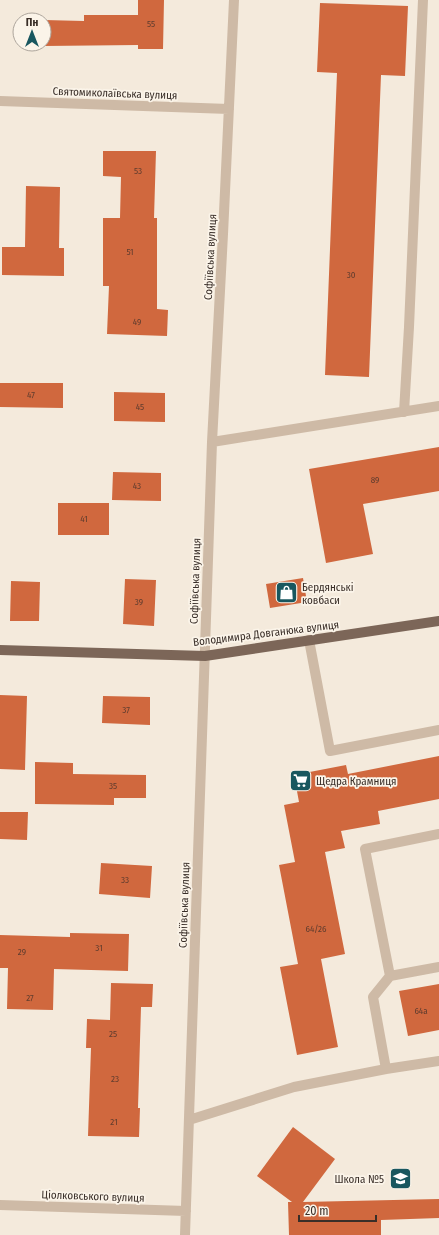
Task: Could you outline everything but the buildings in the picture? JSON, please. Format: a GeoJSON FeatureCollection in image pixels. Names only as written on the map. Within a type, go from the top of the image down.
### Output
{"type":"FeatureCollection","features":[{"type":"Feature","properties":{"kind":"main road","name":"Володимира Довганюка вулиця"},"geometry":{"type":"LineString","coordinates":[[0,650],[205,656],[439,621]]}},
{"type":"Feature","properties":{"kind":"street","name":"Софіївська вулиця"},"geometry":{"type":"LineString","coordinates":[[185,1235],[212,442],[234,0]]}},
{"type":"Feature","properties":{"kind":"street"},"geometry":{"type":"LineString","coordinates":[[404,412],[423,0]]}},
{"type":"Feature","properties":{"kind":"street","name":"Святомиколаївська вулиця"},"geometry":{"type":"LineString","coordinates":[[0,101],[229,109]]}},
{"type":"Feature","properties":{"kind":"street"},"geometry":{"type":"LineString","coordinates":[[212,442],[439,406]]}},
{"type":"Feature","properties":{"kind":"street"},"geometry":{"type":"LineString","coordinates":[[309,640],[330,751],[439,730]]}},
{"type":"Feature","properties":{"kind":"street"},"geometry":{"type":"LineString","coordinates":[[390,976],[365,849],[439,834]]}},
{"type":"Feature","properties":{"kind":"street"},"geometry":{"type":"LineString","coordinates":[[386,1070],[373,997],[390,976],[439,967]]}},
{"type":"Feature","properties":{"kind":"street"},"geometry":{"type":"LineString","coordinates":[[189,1120],[294,1087],[439,1061]]}},
{"type":"Feature","properties":{"kind":"street","name":"Ціолковського вулиця"},"geometry":{"type":"LineString","coordinates":[[0,1205],[186,1211]]}},
{"type":"Feature","properties":{"kind":"place","name":"Бердянські ковбаси"},"geometry":{"type":"Point","coordinates":[286,593]}},
{"type":"Feature","properties":{"kind":"place","name":"Щедра Крамниця"},"geometry":{"type":"Point","coordinates":[301,781]}},
{"type":"Feature","properties":{"kind":"place","name":"Школа №5"},"geometry":{"type":"Point","coordinates":[400,1179]}}]}
